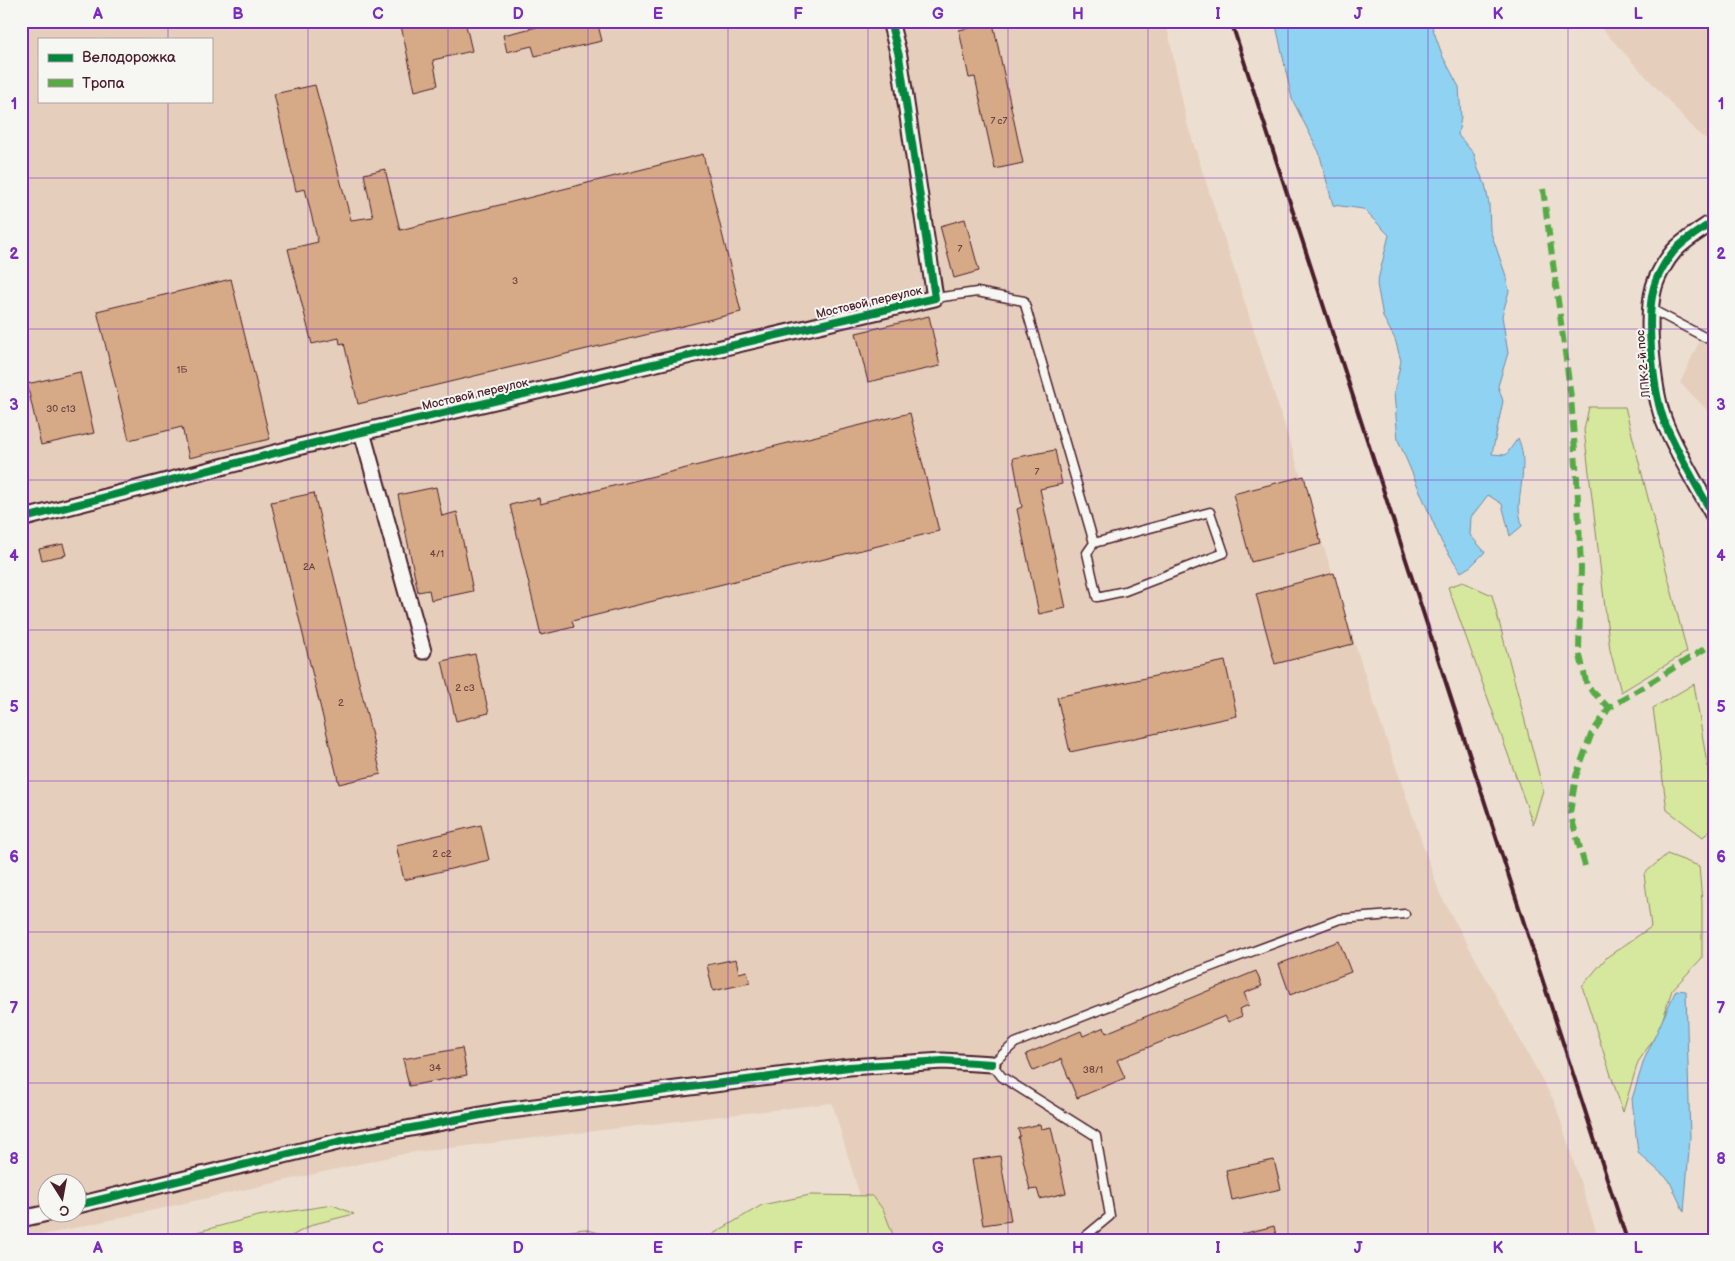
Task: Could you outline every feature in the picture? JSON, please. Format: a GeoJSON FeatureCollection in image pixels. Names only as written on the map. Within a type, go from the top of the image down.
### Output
{"type":"FeatureCollection","features":[{"type":"Feature","properties":{"kind":"street"},"geometry":{"type":"LineString","coordinates":[[890,21],[899,56],[935,298]]}},
{"type":"Feature","properties":{"kind":"street","name":"ЛПК 2-й пос"},"geometry":{"type":"LineString","coordinates":[[1714,221],[1674,251],[1654,287],[1651,309],[1654,384],[1659,404],[1666,426],[1714,516]]}},
{"type":"Feature","properties":{"kind":"street","name":"Мостовой переулок"},"geometry":{"type":"LineString","coordinates":[[21,519],[362,432],[935,298]]}},
{"type":"Feature","properties":{"kind":"street"},"geometry":{"type":"LineString","coordinates":[[362,432],[423,651]]}},
{"type":"Feature","properties":{"kind":"street"},"geometry":{"type":"LineString","coordinates":[[88,1203],[342,1141],[502,1111],[849,1067],[943,1061],[992,1064]]}},
{"type":"Feature","properties":{"kind":"street"},"geometry":{"type":"LineString","coordinates":[[21,1219],[38,1215]]}},
{"type":"Feature","properties":{"kind":"lane"},"geometry":{"type":"LineString","coordinates":[[935,298],[977,292],[1024,301],[1094,542],[1087,553],[1097,596],[1125,591],[1224,553],[1210,512],[1094,542]]}},
{"type":"Feature","properties":{"kind":"lane"},"geometry":{"type":"LineString","coordinates":[[1651,309],[1714,342]]}},
{"type":"Feature","properties":{"kind":"lane"},"geometry":{"type":"LineString","coordinates":[[1081,1240],[1110,1216],[1096,1136],[1002,1077],[992,1064],[1015,1044],[1322,925],[1340,919],[1405,914]]}},
{"type":"Feature","properties":{"kind":"shaded area"},"geometry":{"type":"Polygon","coordinates":[[[21,21],[1166,21],[1187,123],[1378,715],[1440,894],[1555,1103],[1599,1240],[873,1240],[832,1103],[408,1153],[21,1240],[21,21]]]}},
{"type":"Feature","properties":{"kind":"shaded area"},"geometry":{"type":"Polygon","coordinates":[[[1598,21],[1714,21],[1714,144],[1700,135],[1602,29],[1598,21]]]}},
{"type":"Feature","properties":{"kind":"shaded area"},"geometry":{"type":"Polygon","coordinates":[[[1714,309],[1714,417],[1680,383],[1714,309]]]}},
{"type":"Feature","properties":{"kind":"green space"},"geometry":{"type":"Polygon","coordinates":[[[1589,407],[1625,407],[1687,652],[1621,692],[1610,650],[1584,430],[1589,407]]]}},
{"type":"Feature","properties":{"kind":"green space"},"geometry":{"type":"Polygon","coordinates":[[[1463,582],[1492,595],[1543,790],[1533,824],[1448,587],[1463,582]]]}},
{"type":"Feature","properties":{"kind":"green space"},"geometry":{"type":"Polygon","coordinates":[[[1694,684],[1714,807],[1714,826],[1703,837],[1667,810],[1653,708],[1694,684]]]}},
{"type":"Feature","properties":{"kind":"green space"},"geometry":{"type":"Polygon","coordinates":[[[1667,854],[1699,866],[1702,902],[1702,958],[1672,990],[1659,1031],[1638,1062],[1623,1112],[1582,986],[1607,957],[1651,927],[1644,874],[1667,854]]]}},
{"type":"Feature","properties":{"kind":"green space"},"geometry":{"type":"Polygon","coordinates":[[[810,1195],[873,1196],[884,1211],[895,1240],[682,1240],[708,1237],[762,1205],[810,1195]]]}},
{"type":"Feature","properties":{"kind":"green space"},"geometry":{"type":"Polygon","coordinates":[[[333,1205],[354,1214],[314,1224],[284,1240],[166,1240],[258,1216],[333,1205]]]}},
{"type":"Feature","properties":{"kind":"green space"},"geometry":{"type":"Polygon","coordinates":[[[584,1229],[626,1240],[530,1240],[529,1237],[584,1229]]]}},
{"type":"Feature","properties":{"kind":"water"},"geometry":{"type":"Polygon","coordinates":[[[1278,21],[1430,21],[1443,57],[1459,87],[1461,117],[1458,135],[1474,154],[1485,184],[1489,204],[1490,230],[1505,273],[1509,291],[1502,316],[1508,353],[1498,386],[1503,401],[1492,454],[1506,455],[1518,438],[1523,455],[1519,507],[1522,526],[1510,536],[1502,504],[1488,495],[1471,517],[1470,535],[1485,552],[1471,566],[1461,572],[1442,543],[1398,440],[1394,393],[1401,361],[1395,339],[1383,317],[1377,284],[1389,235],[1363,209],[1333,205],[1319,152],[1292,99],[1276,25],[1278,21]]]}},
{"type":"Feature","properties":{"kind":"water"},"geometry":{"type":"Polygon","coordinates":[[[1676,990],[1686,991],[1690,1138],[1684,1212],[1669,1180],[1638,1153],[1632,1099],[1644,1060],[1676,990]]]}},
{"type":"Feature","properties":{"kind":"water"},"geometry":{"type":"Polygon","coordinates":[[[1714,1201],[1714,1240],[1709,1240],[1714,1201]]]}},
{"type":"Feature","properties":{"kind":"building"},"geometry":{"type":"Polygon","coordinates":[[[400,21],[465,21],[472,51],[433,60],[438,85],[415,91],[400,21]]]}},
{"type":"Feature","properties":{"kind":"building"},"geometry":{"type":"Polygon","coordinates":[[[562,21],[597,21],[602,41],[535,56],[532,46],[507,52],[503,35],[562,21]]]}},
{"type":"Feature","properties":{"kind":"building"},"geometry":{"type":"Polygon","coordinates":[[[993,23],[1023,163],[995,169],[975,77],[969,78],[959,30],[993,23]]]}},
{"type":"Feature","properties":{"kind":"building"},"geometry":{"type":"Polygon","coordinates":[[[315,85],[351,220],[373,217],[364,174],[385,169],[400,230],[703,154],[741,312],[358,404],[344,343],[340,344],[339,338],[312,344],[288,249],[318,242],[305,189],[296,191],[274,94],[315,85]]]}},
{"type":"Feature","properties":{"kind":"building"},"geometry":{"type":"Polygon","coordinates":[[[965,219],[979,271],[954,278],[940,226],[965,219]]]}},
{"type":"Feature","properties":{"kind":"building"},"geometry":{"type":"Polygon","coordinates":[[[231,279],[270,439],[189,458],[182,427],[129,440],[97,311],[231,279]]]}},
{"type":"Feature","properties":{"kind":"building"},"geometry":{"type":"Polygon","coordinates":[[[929,316],[940,366],[868,382],[856,333],[929,316]]]}},
{"type":"Feature","properties":{"kind":"building"},"geometry":{"type":"Polygon","coordinates":[[[80,372],[94,433],[41,445],[27,384],[80,372]]]}},
{"type":"Feature","properties":{"kind":"building"},"geometry":{"type":"Polygon","coordinates":[[[910,413],[939,531],[572,621],[574,627],[541,635],[510,505],[539,498],[540,504],[910,413]]]}},
{"type":"Feature","properties":{"kind":"building"},"geometry":{"type":"Polygon","coordinates":[[[1055,450],[1062,484],[1040,489],[1066,608],[1039,614],[1017,509],[1022,507],[1013,458],[1055,450]]]}},
{"type":"Feature","properties":{"kind":"building"},"geometry":{"type":"Polygon","coordinates":[[[1304,476],[1321,544],[1251,562],[1233,494],[1304,476]]]}},
{"type":"Feature","properties":{"kind":"building"},"geometry":{"type":"Polygon","coordinates":[[[436,487],[442,516],[457,512],[473,591],[431,600],[429,590],[418,592],[398,495],[436,487]]]}},
{"type":"Feature","properties":{"kind":"building"},"geometry":{"type":"Polygon","coordinates":[[[314,493],[381,774],[339,784],[271,502],[314,493]]]}},
{"type":"Feature","properties":{"kind":"building"},"geometry":{"type":"Polygon","coordinates":[[[63,544],[66,555],[42,560],[39,549],[63,544]]]}},
{"type":"Feature","properties":{"kind":"building"},"geometry":{"type":"Polygon","coordinates":[[[1334,573],[1353,644],[1275,664],[1256,594],[1334,573]]]}},
{"type":"Feature","properties":{"kind":"building"},"geometry":{"type":"Polygon","coordinates":[[[475,654],[489,713],[456,721],[442,661],[475,654]]]}},
{"type":"Feature","properties":{"kind":"building"},"geometry":{"type":"Polygon","coordinates":[[[1225,661],[1237,716],[1070,752],[1057,697],[1225,661]]]}},
{"type":"Feature","properties":{"kind":"building"},"geometry":{"type":"Polygon","coordinates":[[[481,825],[489,860],[404,880],[396,845],[481,825]]]}},
{"type":"Feature","properties":{"kind":"building"},"geometry":{"type":"Polygon","coordinates":[[[1339,941],[1351,972],[1290,995],[1279,964],[1339,941]]]}},
{"type":"Feature","properties":{"kind":"building"},"geometry":{"type":"Polygon","coordinates":[[[736,959],[739,973],[747,971],[750,983],[713,991],[707,965],[736,959]]]}},
{"type":"Feature","properties":{"kind":"building"},"geometry":{"type":"Polygon","coordinates":[[[1256,971],[1262,986],[1244,993],[1249,1005],[1239,1009],[1242,1016],[1228,1022],[1225,1016],[1117,1060],[1125,1078],[1077,1098],[1061,1059],[1033,1071],[1026,1054],[1081,1031],[1083,1036],[1104,1027],[1106,1033],[1256,971]]]}},
{"type":"Feature","properties":{"kind":"building"},"geometry":{"type":"Polygon","coordinates":[[[462,1048],[467,1075],[409,1086],[403,1059],[462,1048]]]}},
{"type":"Feature","properties":{"kind":"building"},"geometry":{"type":"Polygon","coordinates":[[[1040,1124],[1041,1129],[1051,1127],[1066,1193],[1040,1199],[1037,1189],[1030,1190],[1018,1137],[1020,1136],[1018,1129],[1040,1124]]]}},
{"type":"Feature","properties":{"kind":"building"},"geometry":{"type":"Polygon","coordinates":[[[1000,1156],[1011,1221],[983,1225],[972,1160],[1000,1156]]]}},
{"type":"Feature","properties":{"kind":"building"},"geometry":{"type":"Polygon","coordinates":[[[1274,1160],[1281,1189],[1232,1200],[1226,1170],[1274,1160]]]}},
{"type":"Feature","properties":{"kind":"building"},"geometry":{"type":"Polygon","coordinates":[[[1274,1226],[1277,1240],[1235,1240],[1234,1236],[1274,1226]]]}},
{"type":"Feature","properties":{"kind":"railway"},"geometry":{"type":"LineString","coordinates":[[1231,21],[1627,1240]]}},
{"type":"Feature","properties":{"kind":"marked path"},"geometry":{"type":"LineString","coordinates":[[1543,189],[1571,397],[1581,568],[1579,651],[1587,686],[1609,708]]}},
{"type":"Feature","properties":{"kind":"marked path"},"geometry":{"type":"LineString","coordinates":[[1585,866],[1570,813],[1576,776],[1591,735],[1609,708],[1714,643]]}},
{"type":"Feature","properties":{"kind":"cycle path"},"geometry":{"type":"LineString","coordinates":[[21,519],[302,446],[935,298],[899,56],[890,21]]}},
{"type":"Feature","properties":{"kind":"cycle path"},"geometry":{"type":"LineString","coordinates":[[1714,221],[1683,243],[1668,259],[1654,287],[1650,318],[1654,377],[1661,413],[1677,449],[1714,516]]}},
{"type":"Feature","properties":{"kind":"cycle path"},"geometry":{"type":"LineString","coordinates":[[88,1203],[342,1141],[502,1111],[849,1067],[943,1061],[992,1064]]}}]}
